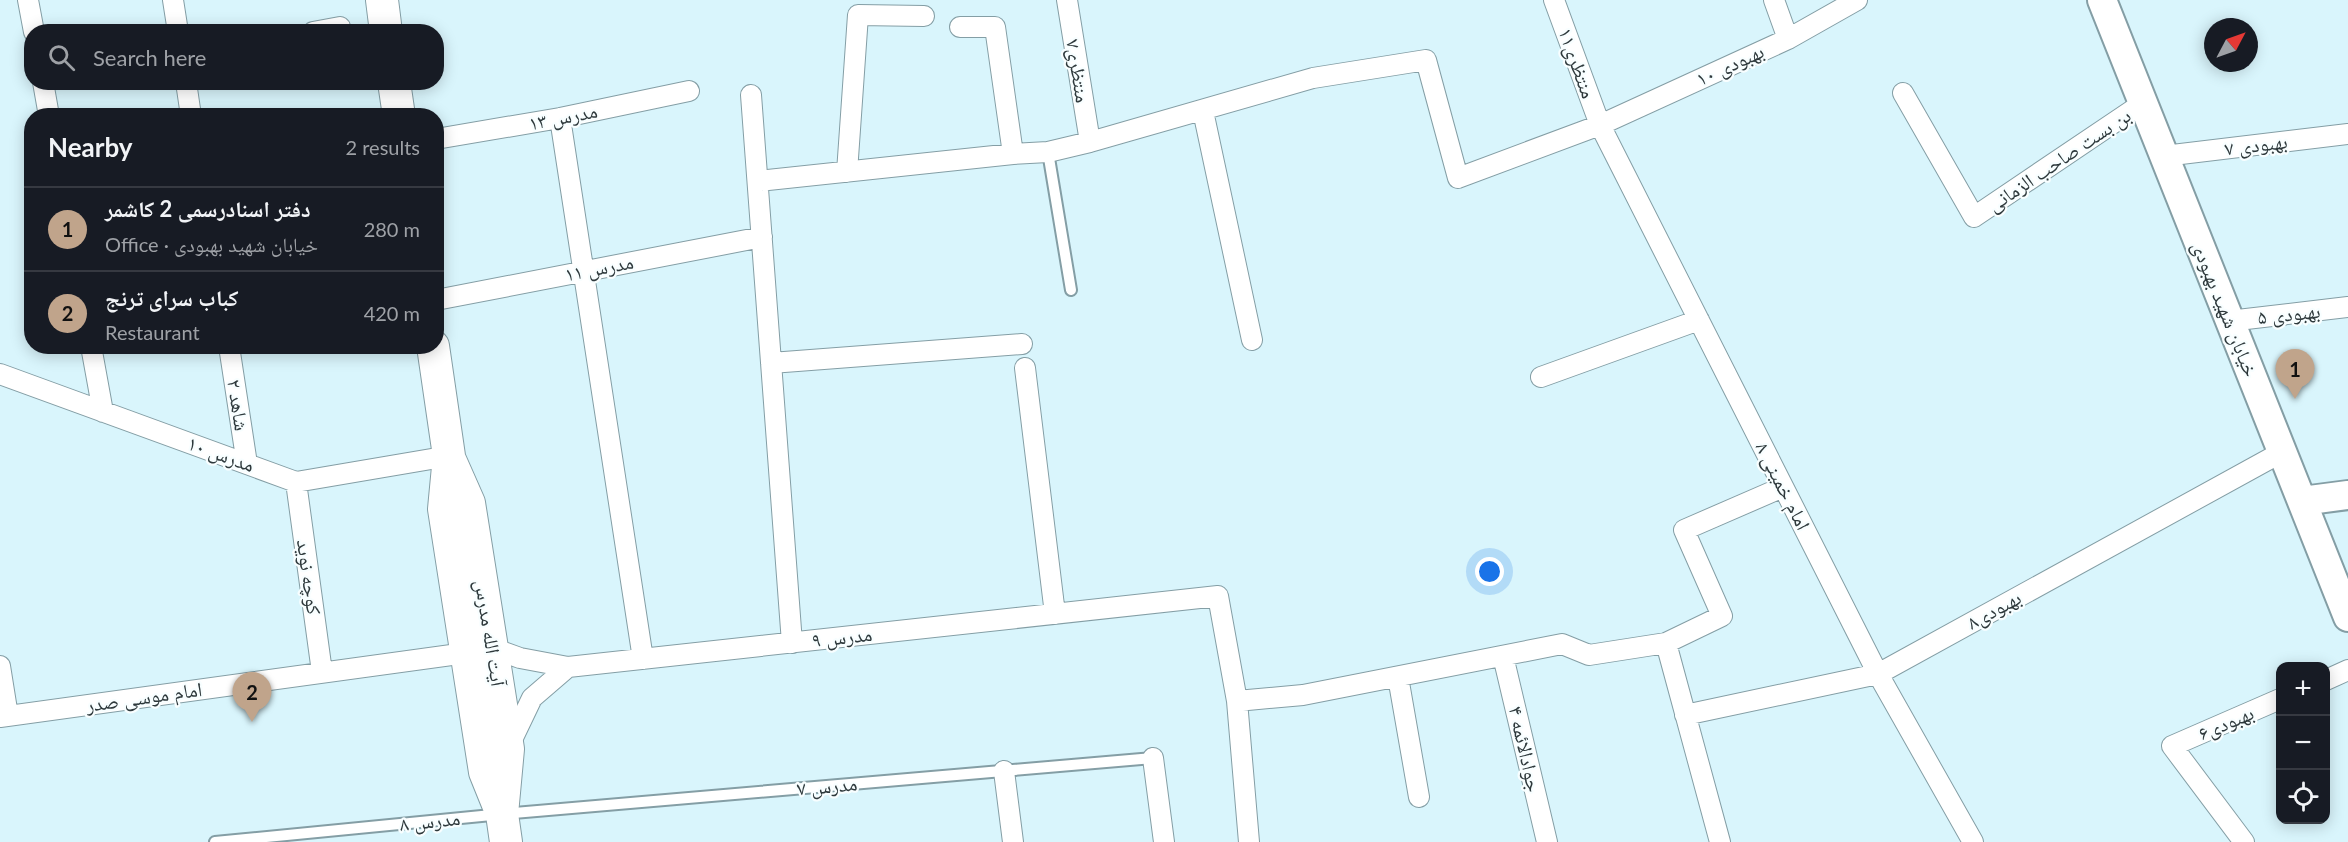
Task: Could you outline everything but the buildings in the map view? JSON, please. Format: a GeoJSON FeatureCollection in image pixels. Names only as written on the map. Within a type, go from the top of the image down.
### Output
{"type":"FeatureCollection","features":[{"type":"Feature","properties":{"kind":"main road","name":"خیابان شهید بهبودی"},"geometry":{"type":"LineString","coordinates":[[2102,0],[2348,617]]}},
{"type":"Feature","properties":{"kind":"main road"},"geometry":{"type":"LineString","coordinates":[[395,90],[398,108]]}},
{"type":"Feature","properties":{"kind":"main road","name":"آیت الله مدرس"},"geometry":{"type":"LineString","coordinates":[[434,354],[449,456],[444,509],[479,650],[508,749],[504,828]]}},
{"type":"Feature","properties":{"kind":"main road"},"geometry":{"type":"LineString","coordinates":[[2302,501],[2348,495]]}},
{"type":"Feature","properties":{"kind":"main road","name":"آیت الله مدرس"},"geometry":{"type":"LineString","coordinates":[[479,650],[484,772],[504,828]]}},
{"type":"Feature","properties":{"kind":"street"},"geometry":{"type":"LineString","coordinates":[[28,0],[32,24]]}},
{"type":"Feature","properties":{"kind":"street"},"geometry":{"type":"LineString","coordinates":[[173,0],[177,24]]}},
{"type":"Feature","properties":{"kind":"street","name":"منتظری۷"},"geometry":{"type":"LineString","coordinates":[[1067,0],[1090,142]]}},
{"type":"Feature","properties":{"kind":"street","name":"منتظری۱۱"},"geometry":{"type":"LineString","coordinates":[[1554,0],[1600,125]]}},
{"type":"Feature","properties":{"kind":"street"},"geometry":{"type":"LineString","coordinates":[[1774,0],[1788,39]]}},
{"type":"Feature","properties":{"kind":"street","name":"بهبودی ۱۰"},"geometry":{"type":"LineString","coordinates":[[1203,111],[1312,78],[1426,60],[1458,178],[1600,125],[1788,39],[1857,0]]}},
{"type":"Feature","properties":{"kind":"street"},"geometry":{"type":"LineString","coordinates":[[847,172],[858,15],[924,16]]}},
{"type":"Feature","properties":{"kind":"street"},"geometry":{"type":"LineString","coordinates":[[960,27],[995,27],[1013,154]]}},
{"type":"Feature","properties":{"kind":"street"},"geometry":{"type":"LineString","coordinates":[[44,90],[48,108]]}},
{"type":"Feature","properties":{"kind":"street"},"geometry":{"type":"LineString","coordinates":[[187,90],[190,108]]}},
{"type":"Feature","properties":{"kind":"street","name":"مدرس ۱۳"},"geometry":{"type":"LineString","coordinates":[[444,138],[560,118],[689,92]]}},
{"type":"Feature","properties":{"kind":"street","name":"بن بست صاحب الزمانی"},"geometry":{"type":"LineString","coordinates":[[1903,93],[1974,217],[2143,103]]}},
{"type":"Feature","properties":{"kind":"street"},"geometry":{"type":"LineString","coordinates":[[751,95],[792,643]]}},
{"type":"Feature","properties":{"kind":"street"},"geometry":{"type":"LineString","coordinates":[[758,181],[1048,152],[1203,111],[1252,340]]}},
{"type":"Feature","properties":{"kind":"street"},"geometry":{"type":"LineString","coordinates":[[560,118],[643,659]]}},
{"type":"Feature","properties":{"kind":"street","name":"امام خمینی ۸"},"geometry":{"type":"LineString","coordinates":[[1600,125],[1878,674],[1973,842]]}},
{"type":"Feature","properties":{"kind":"street","name":"بهبودی ۷"},"geometry":{"type":"LineString","coordinates":[[2164,156],[2348,134]]}},
{"type":"Feature","properties":{"kind":"street","name":"مدرس ۱۱"},"geometry":{"type":"LineString","coordinates":[[444,298],[762,237]]}},
{"type":"Feature","properties":{"kind":"street","name":"بهبودی ۵"},"geometry":{"type":"LineString","coordinates":[[2229,321],[2348,307]]}},
{"type":"Feature","properties":{"kind":"street"},"geometry":{"type":"LineString","coordinates":[[1540,377],[1699,320]]}},
{"type":"Feature","properties":{"kind":"street"},"geometry":{"type":"LineString","coordinates":[[771,363],[1022,344]]}},
{"type":"Feature","properties":{"kind":"street"},"geometry":{"type":"LineString","coordinates":[[92,354],[103,412]]}},
{"type":"Feature","properties":{"kind":"street","name":"شاهد ۲"},"geometry":{"type":"LineString","coordinates":[[230,354],[248,464]]}},
{"type":"Feature","properties":{"kind":"street"},"geometry":{"type":"LineString","coordinates":[[1025,368],[1056,614]]}},
{"type":"Feature","properties":{"kind":"street","name":"مدرس ۱۰"},"geometry":{"type":"LineString","coordinates":[[0,374],[296,482]]}},
{"type":"Feature","properties":{"kind":"street","name":"بهبودی۸"},"geometry":{"type":"LineString","coordinates":[[1685,715],[1878,674],[2282,452]]}},
{"type":"Feature","properties":{"kind":"street"},"geometry":{"type":"LineString","coordinates":[[296,482],[449,456]]}},
{"type":"Feature","properties":{"kind":"street","name":"کوچه نوید"},"geometry":{"type":"LineString","coordinates":[[296,482],[322,672]]}},
{"type":"Feature","properties":{"kind":"street"},"geometry":{"type":"LineString","coordinates":[[1249,842],[1237,701],[1303,696],[1562,644],[1589,655],[1666,643],[1722,616],[1684,530],[1783,487]]}},
{"type":"Feature","properties":{"kind":"street","name":"مدرس ۹"},"geometry":{"type":"LineString","coordinates":[[479,650],[568,667],[1218,596],[1237,701]]}},
{"type":"Feature","properties":{"kind":"street"},"geometry":{"type":"LineString","coordinates":[[1666,643],[1720,842]]}},
{"type":"Feature","properties":{"kind":"street","name":"امام موسی صدر"},"geometry":{"type":"LineString","coordinates":[[4,716],[479,650]]}},
{"type":"Feature","properties":{"kind":"street","name":"جوادالائمه ۴"},"geometry":{"type":"LineString","coordinates":[[1503,656],[1547,842]]}},
{"type":"Feature","properties":{"kind":"street"},"geometry":{"type":"LineString","coordinates":[[0,666],[4,716]]}},
{"type":"Feature","properties":{"kind":"street"},"geometry":{"type":"LineString","coordinates":[[508,749],[532,698],[568,667]]}},
{"type":"Feature","properties":{"kind":"street"},"geometry":{"type":"LineString","coordinates":[[2330,678],[2348,670]]}},
{"type":"Feature","properties":{"kind":"street"},"geometry":{"type":"LineString","coordinates":[[1398,677],[1419,797]]}},
{"type":"Feature","properties":{"kind":"street","name":"بهبودی۶"},"geometry":{"type":"LineString","coordinates":[[2244,842],[2172,746],[2276,701]]}},
{"type":"Feature","properties":{"kind":"street"},"geometry":{"type":"LineString","coordinates":[[1153,758],[1164,842]]}},
{"type":"Feature","properties":{"kind":"street"},"geometry":{"type":"LineString","coordinates":[[1004,771],[1013,842]]}},
{"type":"Feature","properties":{"kind":"lane"},"geometry":{"type":"LineString","coordinates":[[1048,152],[1071,290]]}},
{"type":"Feature","properties":{"kind":"lane","name":"مدرس ۷"},"geometry":{"type":"LineString","coordinates":[[504,828],[1004,771],[1153,758]]}},
{"type":"Feature","properties":{"kind":"lane","name":"مدرس ۸"},"geometry":{"type":"LineString","coordinates":[[215,842],[504,828]]}},
{"type":"Feature","properties":{"kind":"place","name":"دفتر اسنادرسمی 2 کاشمر"},"geometry":{"type":"Point","coordinates":[2295,399]}},
{"type":"Feature","properties":{"kind":"place","name":"کباب سرای ترنج"},"geometry":{"type":"Point","coordinates":[252,722]}}]}
